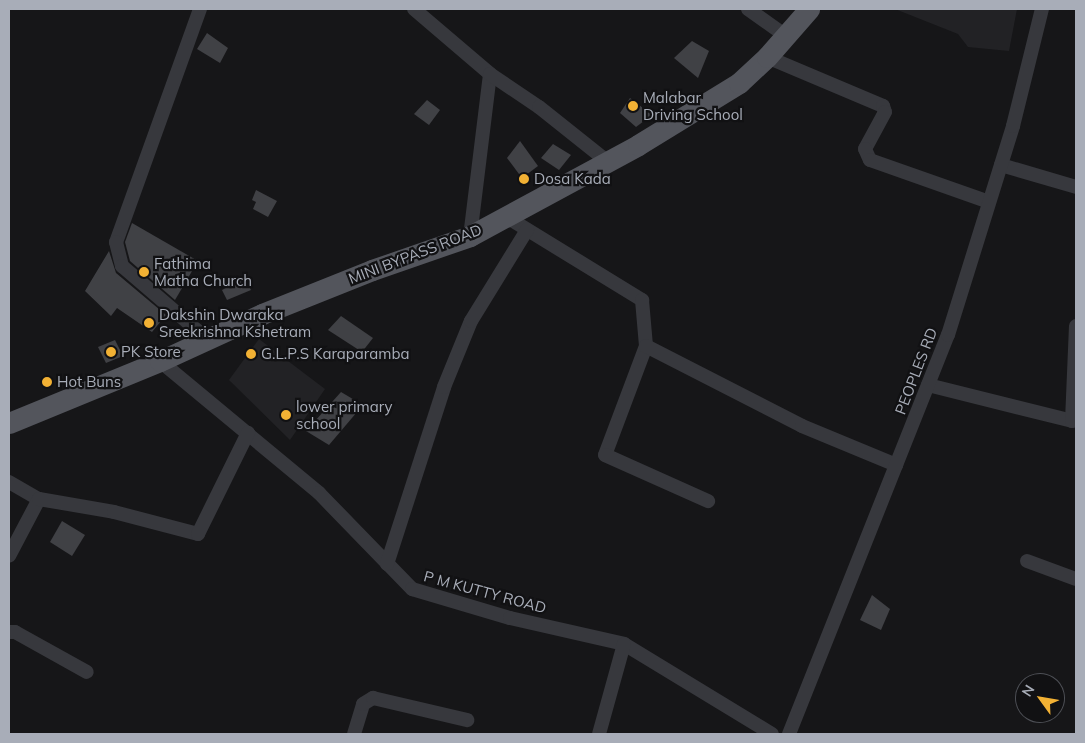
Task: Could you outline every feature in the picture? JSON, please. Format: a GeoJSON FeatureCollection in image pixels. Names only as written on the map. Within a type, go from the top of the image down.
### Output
{"type":"FeatureCollection","features":[{"type":"Feature","properties":{"kind":"main road","name":"MINI BYPASS ROAD"},"geometry":{"type":"LineString","coordinates":[[9,422],[160,361],[206,338],[372,270],[470,236],[607,162],[739,83],[767,58],[810,9]]}},
{"type":"Feature","properties":{"kind":"street"},"geometry":{"type":"LineString","coordinates":[[200,9],[116,242],[122,266],[206,338]]}},
{"type":"Feature","properties":{"kind":"street"},"geometry":{"type":"LineString","coordinates":[[414,9],[490,74],[539,107],[607,162]]}},
{"type":"Feature","properties":{"kind":"street"},"geometry":{"type":"LineString","coordinates":[[748,9],[786,36]]}},
{"type":"Feature","properties":{"kind":"street","name":"PEOPLES RD"},"geometry":{"type":"LineString","coordinates":[[789,734],[948,335],[1000,165],[1042,9]]}},
{"type":"Feature","properties":{"kind":"street"},"geometry":{"type":"LineString","coordinates":[[767,58],[883,106],[884,112],[865,149],[870,160],[989,202]]}},
{"type":"Feature","properties":{"kind":"street"},"geometry":{"type":"LineString","coordinates":[[470,236],[490,74]]}},
{"type":"Feature","properties":{"kind":"street"},"geometry":{"type":"LineString","coordinates":[[1000,165],[1076,187]]}},
{"type":"Feature","properties":{"kind":"street"},"geometry":{"type":"LineString","coordinates":[[505,216],[642,300],[646,346],[605,455],[708,501]]}},
{"type":"Feature","properties":{"kind":"street"},"geometry":{"type":"LineString","coordinates":[[387,564],[444,387],[468,329],[528,230]]}},
{"type":"Feature","properties":{"kind":"street"},"geometry":{"type":"LineString","coordinates":[[928,384],[1072,421],[1076,326]]}},
{"type":"Feature","properties":{"kind":"street"},"geometry":{"type":"LineString","coordinates":[[646,346],[802,426],[896,465]]}},
{"type":"Feature","properties":{"kind":"street","name":"P M KUTTY ROAD"},"geometry":{"type":"LineString","coordinates":[[160,361],[319,493],[412,589],[510,618],[624,644],[772,734]]}},
{"type":"Feature","properties":{"kind":"street"},"geometry":{"type":"LineString","coordinates":[[9,482],[39,498],[114,512],[198,534],[248,433]]}},
{"type":"Feature","properties":{"kind":"street"},"geometry":{"type":"LineString","coordinates":[[9,556],[39,498]]}},
{"type":"Feature","properties":{"kind":"street"},"geometry":{"type":"LineString","coordinates":[[1028,562],[1076,579]]}},
{"type":"Feature","properties":{"kind":"street"},"geometry":{"type":"LineString","coordinates":[[9,632],[15,632],[88,672]]}},
{"type":"Feature","properties":{"kind":"street"},"geometry":{"type":"LineString","coordinates":[[599,734],[624,644]]}},
{"type":"Feature","properties":{"kind":"street"},"geometry":{"type":"LineString","coordinates":[[354,734],[363,704],[373,698],[466,720]]}},
{"type":"Feature","properties":{"kind":"shaded area"},"geometry":{"type":"Polygon","coordinates":[[[895,9],[1017,9],[1009,51],[968,47],[958,34],[895,9]]]}},
{"type":"Feature","properties":{"kind":"shaded area","name":"lower primary school"},"geometry":{"type":"Polygon","coordinates":[[[259,339],[325,389],[290,440],[229,380],[259,339]]]}},
{"type":"Feature","properties":{"kind":"building"},"geometry":{"type":"Polygon","coordinates":[[[207,33],[228,48],[220,63],[197,49],[207,33]]]}},
{"type":"Feature","properties":{"kind":"building"},"geometry":{"type":"Polygon","coordinates":[[[692,41],[709,51],[698,78],[674,58],[692,41]]]}},
{"type":"Feature","properties":{"kind":"building","name":"Malabar Driving School"},"geometry":{"type":"Polygon","coordinates":[[[630,98],[652,115],[636,127],[620,113],[630,98]]]}},
{"type":"Feature","properties":{"kind":"building"},"geometry":{"type":"Polygon","coordinates":[[[427,100],[440,110],[429,125],[414,114],[427,100]]]}},
{"type":"Feature","properties":{"kind":"building"},"geometry":{"type":"Polygon","coordinates":[[[520,141],[538,166],[522,178],[507,158],[520,141]]]}},
{"type":"Feature","properties":{"kind":"building"},"geometry":{"type":"Polygon","coordinates":[[[553,144],[571,155],[559,170],[541,158],[553,144]]]}},
{"type":"Feature","properties":{"kind":"building"},"geometry":{"type":"Polygon","coordinates":[[[256,190],[277,201],[268,217],[253,209],[256,202],[252,200],[256,190]]]}},
{"type":"Feature","properties":{"kind":"building"},"geometry":{"type":"Polygon","coordinates":[[[132,223],[198,261],[175,300],[130,261],[125,242],[132,223]]]}},
{"type":"Feature","properties":{"kind":"building"},"geometry":{"type":"Polygon","coordinates":[[[109,251],[116,273],[166,315],[152,332],[117,308],[111,316],[85,291],[109,251]]]}},
{"type":"Feature","properties":{"kind":"building"},"geometry":{"type":"Polygon","coordinates":[[[245,278],[251,290],[227,300],[222,290],[245,278]]]}},
{"type":"Feature","properties":{"kind":"building"},"geometry":{"type":"Polygon","coordinates":[[[341,316],[373,338],[362,352],[328,330],[341,316]]]}},
{"type":"Feature","properties":{"kind":"building","name":"PK Store"},"geometry":{"type":"Polygon","coordinates":[[[115,340],[123,356],[106,363],[98,347],[115,340]]]}},
{"type":"Feature","properties":{"kind":"building"},"geometry":{"type":"Polygon","coordinates":[[[341,392],[363,405],[329,445],[306,431],[341,392]]]}},
{"type":"Feature","properties":{"kind":"building"},"geometry":{"type":"Polygon","coordinates":[[[62,521],[85,535],[72,556],[50,542],[62,521]]]}},
{"type":"Feature","properties":{"kind":"building"},"geometry":{"type":"Polygon","coordinates":[[[872,595],[890,609],[881,630],[860,620],[872,595]]]}},
{"type":"Feature","properties":{"kind":"place","name":"Malabar Driving School"},"geometry":{"type":"Point","coordinates":[633,106]}},
{"type":"Feature","properties":{"kind":"place","name":"Dosa Kada"},"geometry":{"type":"Point","coordinates":[524,179]}},
{"type":"Feature","properties":{"kind":"place","name":"Fathima Matha Church"},"geometry":{"type":"Point","coordinates":[144,272]}},
{"type":"Feature","properties":{"kind":"place","name":"Dakshin Dwaraka Sreekrishna Kshetram"},"geometry":{"type":"Point","coordinates":[149,323]}},
{"type":"Feature","properties":{"kind":"place","name":"PK Store"},"geometry":{"type":"Point","coordinates":[111,352]}},
{"type":"Feature","properties":{"kind":"place","name":"G.L.P.S Karaparamba"},"geometry":{"type":"Point","coordinates":[251,354]}},
{"type":"Feature","properties":{"kind":"place","name":"Hot Buns"},"geometry":{"type":"Point","coordinates":[47,382]}},
{"type":"Feature","properties":{"kind":"place","name":"lower primary school"},"geometry":{"type":"Point","coordinates":[286,415]}}]}
